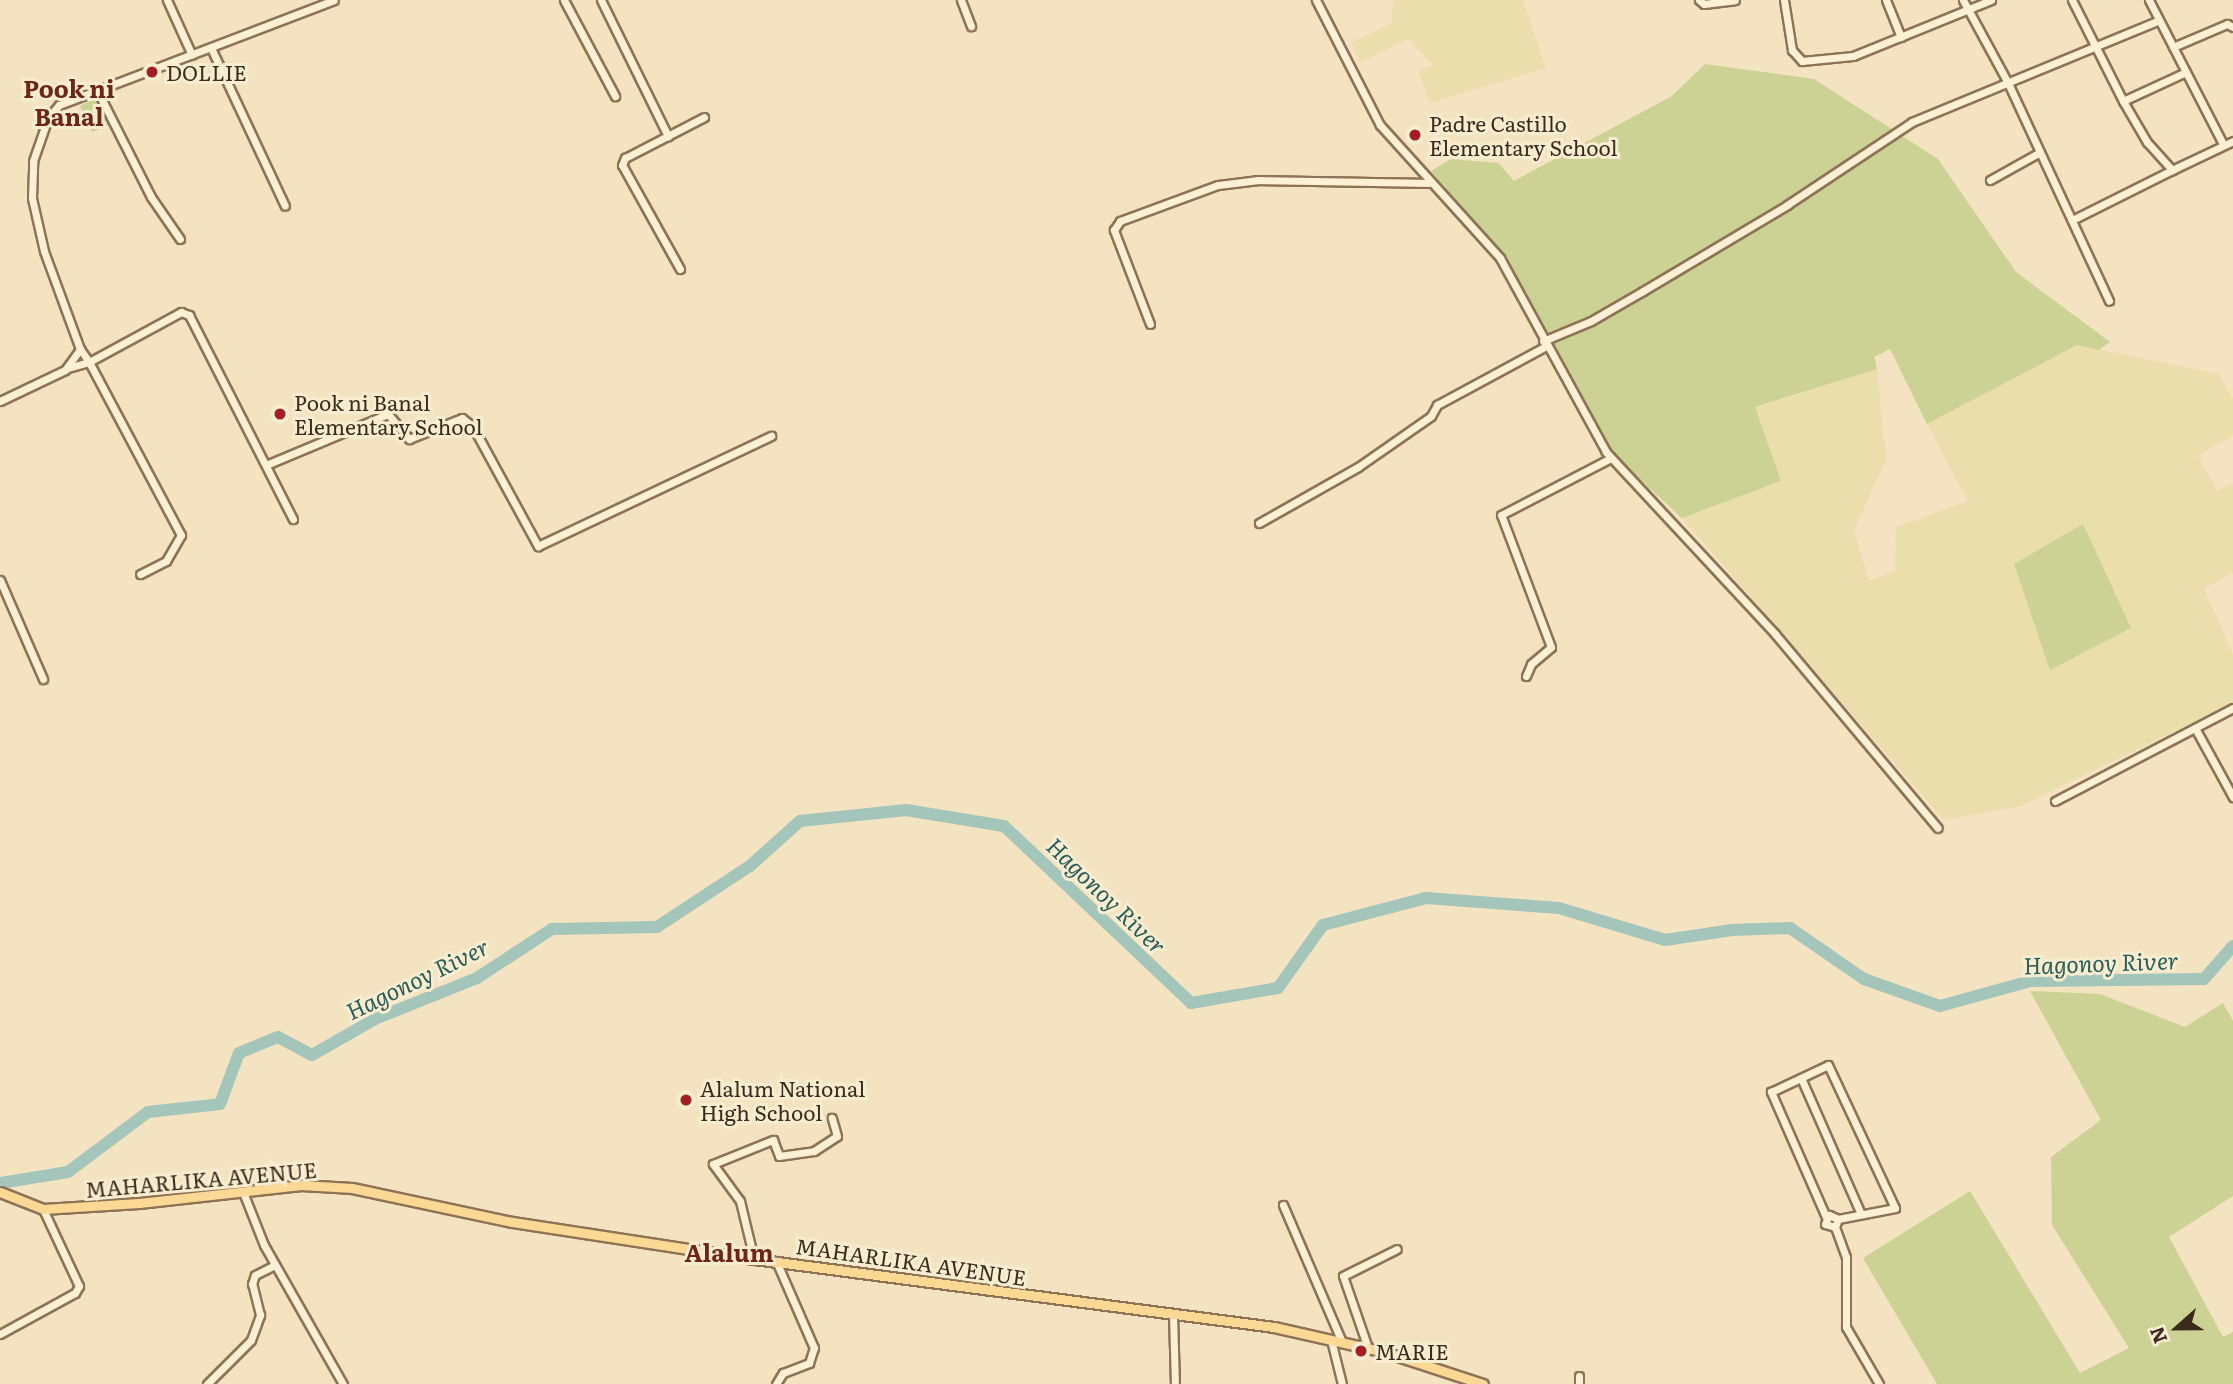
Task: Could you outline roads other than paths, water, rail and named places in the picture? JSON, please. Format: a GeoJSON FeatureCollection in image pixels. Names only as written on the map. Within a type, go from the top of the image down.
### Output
{"type":"FeatureCollection","features":[{"type":"Feature","properties":{"kind":"main road","name":"MAHARLIKA AVENUE"},"geometry":{"type":"LineString","coordinates":[[0,1192],[43,1209],[302,1185],[352,1188],[512,1222],[754,1259],[1173,1314],[1331,1340],[1368,1348],[1483,1384]]}},
{"type":"Feature","properties":{"kind":"street"},"geometry":{"type":"LineString","coordinates":[[167,0],[192,55]]}},
{"type":"Feature","properties":{"kind":"street"},"geometry":{"type":"LineString","coordinates":[[140,574],[166,561],[181,535],[80,349],[44,251],[32,198],[33,162],[48,118],[60,104],[334,0]]}},
{"type":"Feature","properties":{"kind":"street"},"geometry":{"type":"LineString","coordinates":[[564,0],[615,96]]}},
{"type":"Feature","properties":{"kind":"street"},"geometry":{"type":"LineString","coordinates":[[601,0],[668,136]]}},
{"type":"Feature","properties":{"kind":"street"},"geometry":{"type":"LineString","coordinates":[[961,0],[971,26]]}},
{"type":"Feature","properties":{"kind":"street"},"geometry":{"type":"LineString","coordinates":[[1316,0],[1380,125],[1429,183],[1500,258],[1544,343],[1611,458],[1775,634],[1938,828]]}},
{"type":"Feature","properties":{"kind":"street"},"geometry":{"type":"LineString","coordinates":[[1699,0],[1704,4],[1735,0]]}},
{"type":"Feature","properties":{"kind":"street"},"geometry":{"type":"LineString","coordinates":[[1784,0],[1792,50],[1801,61],[1853,56],[1991,0]]}},
{"type":"Feature","properties":{"kind":"street"},"geometry":{"type":"LineString","coordinates":[[1886,0],[1901,37]]}},
{"type":"Feature","properties":{"kind":"street"},"geometry":{"type":"LineString","coordinates":[[1963,0],[2008,83],[2109,301]]}},
{"type":"Feature","properties":{"kind":"street"},"geometry":{"type":"LineString","coordinates":[[2072,0],[2147,142],[2172,170]]}},
{"type":"Feature","properties":{"kind":"street"},"geometry":{"type":"LineString","coordinates":[[2149,0],[2224,144]]}},
{"type":"Feature","properties":{"kind":"street"},"geometry":{"type":"LineString","coordinates":[[1259,523],[1358,467],[1431,416],[1437,405],[1544,343],[1591,321],[1643,291],[1787,205],[1912,122],[2096,49],[2159,20]]}},
{"type":"Feature","properties":{"kind":"street"},"geometry":{"type":"LineString","coordinates":[[2173,47],[2227,24],[2233,27]]}},
{"type":"Feature","properties":{"kind":"street"},"geometry":{"type":"LineString","coordinates":[[211,48],[285,206]]}},
{"type":"Feature","properties":{"kind":"street"},"geometry":{"type":"LineString","coordinates":[[2123,101],[2186,72]]}},
{"type":"Feature","properties":{"kind":"street"},"geometry":{"type":"LineString","coordinates":[[97,90],[150,197],[180,239]]}},
{"type":"Feature","properties":{"kind":"street"},"geometry":{"type":"LineString","coordinates":[[680,269],[622,165],[625,158],[704,117]]}},
{"type":"Feature","properties":{"kind":"street"},"geometry":{"type":"LineString","coordinates":[[2072,220],[2233,140]]}},
{"type":"Feature","properties":{"kind":"street"},"geometry":{"type":"LineString","coordinates":[[1990,180],[2040,152]]}},
{"type":"Feature","properties":{"kind":"street"},"geometry":{"type":"LineString","coordinates":[[1150,324],[1114,230],[1120,221],[1218,185],[1257,180],[1429,183]]}},
{"type":"Feature","properties":{"kind":"street"},"geometry":{"type":"LineString","coordinates":[[0,401],[67,368],[89,362],[181,312],[188,315],[293,519]]}},
{"type":"Feature","properties":{"kind":"street"},"geometry":{"type":"LineString","coordinates":[[67,368],[80,349]]}},
{"type":"Feature","properties":{"kind":"street"},"geometry":{"type":"LineString","coordinates":[[265,465],[388,414],[409,439],[462,418],[473,427],[538,546],[771,436]]}},
{"type":"Feature","properties":{"kind":"street"},"geometry":{"type":"LineString","coordinates":[[1526,676],[1531,664],[1551,647],[1501,515],[1611,458]]}},
{"type":"Feature","properties":{"kind":"street"},"geometry":{"type":"LineString","coordinates":[[0,580],[43,678]]}},
{"type":"Feature","properties":{"kind":"street"},"geometry":{"type":"LineString","coordinates":[[2056,801],[2233,708]]}},
{"type":"Feature","properties":{"kind":"street"},"geometry":{"type":"LineString","coordinates":[[2195,728],[2233,797]]}},
{"type":"Feature","properties":{"kind":"street"},"geometry":{"type":"LineString","coordinates":[[1836,1223],[1860,1212],[1895,1208],[1830,1066],[1771,1092],[1826,1217],[1836,1223],[1846,1257],[1846,1327],[1879,1384]]}},
{"type":"Feature","properties":{"kind":"street"},"geometry":{"type":"LineString","coordinates":[[1801,1077],[1860,1212]]}},
{"type":"Feature","properties":{"kind":"street"},"geometry":{"type":"LineString","coordinates":[[754,1259],[740,1201],[713,1164],[773,1140],[779,1156],[814,1151],[837,1136],[832,1118]]}},
{"type":"Feature","properties":{"kind":"street"},"geometry":{"type":"LineString","coordinates":[[243,1192],[275,1265],[343,1384]]}},
{"type":"Feature","properties":{"kind":"street"},"geometry":{"type":"LineString","coordinates":[[1283,1205],[1342,1342]]}},
{"type":"Feature","properties":{"kind":"street"},"geometry":{"type":"LineString","coordinates":[[0,1334],[75,1293],[79,1286],[43,1209]]}},
{"type":"Feature","properties":{"kind":"street"},"geometry":{"type":"LineString","coordinates":[[1368,1348],[1343,1276],[1397,1249]]}},
{"type":"Feature","properties":{"kind":"street"},"geometry":{"type":"LineString","coordinates":[[776,1261],[814,1348],[809,1363],[782,1373],[776,1384]]}},
{"type":"Feature","properties":{"kind":"street"},"geometry":{"type":"LineString","coordinates":[[207,1384],[251,1340],[260,1315],[252,1284],[255,1275],[275,1265]]}},
{"type":"Feature","properties":{"kind":"street"},"geometry":{"type":"LineString","coordinates":[[1173,1314],[1175,1384]]}},
{"type":"Feature","properties":{"kind":"street"},"geometry":{"type":"LineString","coordinates":[[1331,1340],[1342,1384]]}},
{"type":"Feature","properties":{"kind":"waterway","name":"Hagonoy River"},"geometry":{"type":"LineString","coordinates":[[0,1183],[68,1172],[148,1112],[220,1104],[239,1053],[278,1037],[312,1055],[375,1019],[477,978],[552,929],[657,927],[750,866],[800,821],[906,810],[1004,826],[1191,1003],[1278,988],[1323,925],[1426,898],[1559,908],[1665,940],[1732,930],[1790,928],[1864,979],[1940,1006],[2031,981],[2204,979],[2233,946]]}},
{"type":"Feature","properties":{"kind":"place","name":"DOLLIE"},"geometry":{"type":"Point","coordinates":[152,72]}},
{"type":"Feature","properties":{"kind":"place","name":"Padre Castillo Elementary School"},"geometry":{"type":"Point","coordinates":[1415,135]}},
{"type":"Feature","properties":{"kind":"place","name":"Pook ni Banal Elementary School"},"geometry":{"type":"Point","coordinates":[280,414]}},
{"type":"Feature","properties":{"kind":"place","name":"Alalum National High School"},"geometry":{"type":"Point","coordinates":[686,1100]}},
{"type":"Feature","properties":{"kind":"place","name":"MARIE"},"geometry":{"type":"Point","coordinates":[1361,1351]}},
{"type":"Feature","properties":{"kind":"district","name":"Pook ni Banal"},"geometry":{"type":"Point","coordinates":[69,102]}},
{"type":"Feature","properties":{"kind":"district","name":"Alalum"},"geometry":{"type":"Point","coordinates":[729,1252]}}]}
